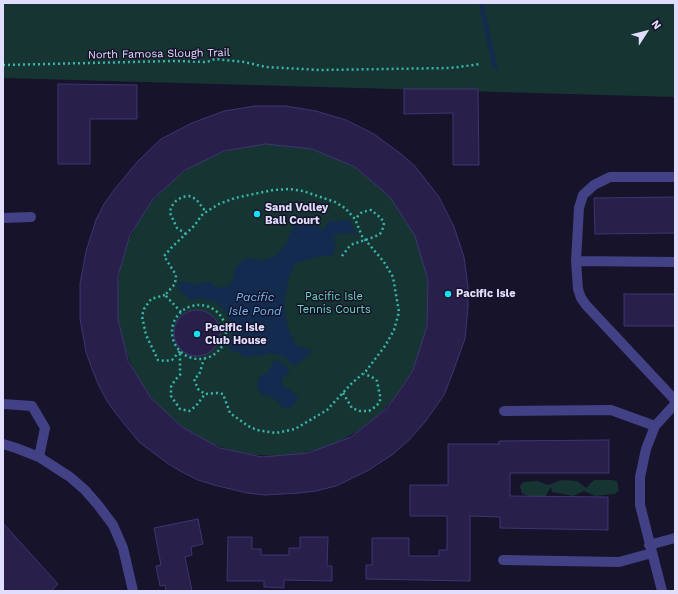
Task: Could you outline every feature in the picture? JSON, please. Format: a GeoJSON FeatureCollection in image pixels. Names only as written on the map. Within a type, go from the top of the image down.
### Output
{"type":"FeatureCollection","features":[{"type":"Feature","properties":{"kind":"street"},"geometry":{"type":"LineString","coordinates":[[675,177],[610,177],[594,185],[583,195],[579,208],[576,261],[578,289],[581,298],[675,400]]}},
{"type":"Feature","properties":{"kind":"street"},"geometry":{"type":"LineString","coordinates":[[3,218],[31,217]]}},
{"type":"Feature","properties":{"kind":"street"},"geometry":{"type":"LineString","coordinates":[[576,261],[675,262]]}},
{"type":"Feature","properties":{"kind":"street"},"geometry":{"type":"LineString","coordinates":[[3,404],[32,406],[45,428],[39,457]]}},
{"type":"Feature","properties":{"kind":"street"},"geometry":{"type":"LineString","coordinates":[[662,591],[640,506],[640,477],[646,449],[655,426],[675,404]]}},
{"type":"Feature","properties":{"kind":"street"},"geometry":{"type":"LineString","coordinates":[[504,411],[611,410],[655,426]]}},
{"type":"Feature","properties":{"kind":"street"},"geometry":{"type":"LineString","coordinates":[[3,444],[39,457],[70,477],[85,490],[113,525],[123,548],[133,591]]}},
{"type":"Feature","properties":{"kind":"street"},"geometry":{"type":"LineString","coordinates":[[503,560],[619,562],[675,538]]}},
{"type":"Feature","properties":{"kind":"path","name":"North Famosa Slough Trail"},"geometry":{"type":"LineString","coordinates":[[3,65],[174,61],[207,62],[215,59],[244,62],[266,67],[320,70],[450,68],[482,64]]}},
{"type":"Feature","properties":{"kind":"path"},"geometry":{"type":"LineString","coordinates":[[180,351],[172,360],[165,362],[158,360],[146,335],[142,316],[144,309],[151,299],[165,295],[174,284],[176,275],[164,256],[194,226],[202,215],[219,204],[235,198],[273,190],[290,189],[303,191],[335,202],[345,208],[355,220],[362,236],[384,262],[393,277],[399,312],[394,330],[378,357],[364,373],[342,393],[327,410],[295,429],[276,433],[257,430],[240,420],[230,412],[222,394],[205,394],[198,389],[194,379],[199,375],[204,359]]}},
{"type":"Feature","properties":{"kind":"path"},"geometry":{"type":"LineString","coordinates":[[186,234],[177,228],[170,213],[172,206],[176,201],[182,197],[189,196],[196,199],[206,212]]}},
{"type":"Feature","properties":{"kind":"path"},"geometry":{"type":"LineString","coordinates":[[342,256],[353,244],[366,241],[380,234],[384,223],[381,218],[371,210],[362,212],[355,220]]}},
{"type":"Feature","properties":{"kind":"path"},"geometry":{"type":"LineString","coordinates":[[165,295],[181,312]]}},
{"type":"Feature","properties":{"kind":"path"},"geometry":{"type":"LineString","coordinates":[[197,305],[206,306],[221,316],[225,324],[226,333],[220,350],[213,356],[204,359],[191,358],[180,351],[173,339],[172,329],[175,320],[181,312],[197,305]]}},
{"type":"Feature","properties":{"kind":"path"},"geometry":{"type":"LineString","coordinates":[[180,351],[180,375],[171,387],[171,396],[180,409],[189,410],[196,406],[205,394]]}},
{"type":"Feature","properties":{"kind":"path"},"geometry":{"type":"LineString","coordinates":[[342,393],[352,408],[360,412],[369,411],[375,407],[380,402],[377,381],[364,373]]}},
{"type":"Feature","properties":{"kind":"green space"},"geometry":{"type":"Polygon","coordinates":[[[3,3],[675,3],[675,97],[3,78],[3,3]]]}},
{"type":"Feature","properties":{"kind":"green space","name":"Pacific Isle Tennis Courts"},"geometry":{"type":"Polygon","coordinates":[[[273,144],[303,147],[333,156],[359,171],[383,190],[402,214],[417,240],[426,270],[429,300],[426,330],[417,360],[402,386],[383,410],[359,429],[333,444],[303,453],[273,456],[243,453],[213,444],[187,429],[163,410],[144,386],[129,360],[120,330],[117,300],[120,270],[129,240],[144,214],[163,190],[187,171],[213,156],[243,147],[273,144]]]}},
{"type":"Feature","properties":{"kind":"green space"},"geometry":{"type":"Polygon","coordinates":[[[562,480],[577,481],[586,488],[594,480],[612,480],[617,481],[619,490],[615,494],[595,496],[584,491],[573,496],[552,492],[551,487],[545,497],[539,498],[522,494],[520,486],[523,482],[537,481],[548,485],[562,480]]]}},
{"type":"Feature","properties":{"kind":"water","name":"Pacific Isle Pond"},"geometry":{"type":"Polygon","coordinates":[[[350,220],[356,234],[342,233],[333,237],[336,245],[334,248],[335,252],[332,255],[313,258],[295,264],[289,277],[285,297],[285,312],[288,328],[296,345],[312,351],[294,367],[285,357],[270,353],[260,356],[244,357],[237,351],[228,350],[232,337],[232,325],[226,312],[214,301],[202,298],[190,300],[177,287],[181,281],[197,285],[208,281],[218,288],[230,285],[235,275],[234,270],[238,264],[243,260],[250,258],[264,260],[276,255],[286,244],[293,227],[298,223],[312,224],[323,229],[330,221],[335,221],[336,226],[337,221],[350,220]]]}},
{"type":"Feature","properties":{"kind":"water"},"geometry":{"type":"Polygon","coordinates":[[[275,359],[283,363],[290,371],[283,378],[282,382],[283,386],[296,394],[296,403],[291,408],[282,407],[275,399],[261,394],[257,387],[258,379],[269,370],[275,359]]]}},
{"type":"Feature","properties":{"kind":"building"},"geometry":{"type":"Polygon","coordinates":[[[58,84],[137,85],[137,119],[90,119],[90,164],[58,164],[58,84]]]}},
{"type":"Feature","properties":{"kind":"building"},"geometry":{"type":"Polygon","coordinates":[[[404,89],[478,89],[479,165],[453,165],[453,113],[404,114],[404,89]]]}},
{"type":"Feature","properties":{"kind":"building","name":"Pacific Isle"},"geometry":{"type":"Polygon","coordinates":[[[255,106],[286,106],[316,111],[346,120],[374,134],[414,165],[439,197],[454,227],[464,257],[468,287],[465,339],[444,395],[425,422],[410,439],[392,455],[367,471],[336,486],[316,491],[265,495],[247,493],[214,485],[198,480],[182,472],[167,463],[139,442],[117,415],[99,386],[86,352],[80,319],[80,284],[86,251],[96,220],[104,204],[138,161],[161,139],[192,123],[224,111],[255,106]],[[266,144],[224,151],[185,170],[153,199],[130,235],[118,276],[118,319],[128,361],[151,398],[182,427],[220,448],[262,457],[308,453],[351,437],[387,408],[403,386],[413,370],[427,326],[428,280],[415,236],[390,197],[355,167],[312,149],[266,144]]]}},
{"type":"Feature","properties":{"kind":"building"},"geometry":{"type":"Polygon","coordinates":[[[675,197],[675,233],[595,234],[594,198],[675,197]]]}},
{"type":"Feature","properties":{"kind":"building"},"geometry":{"type":"Polygon","coordinates":[[[624,294],[675,294],[675,326],[624,326],[624,294]]]}},
{"type":"Feature","properties":{"kind":"building","name":"Pacific Isle Club House"},"geometry":{"type":"Polygon","coordinates":[[[192,310],[202,310],[210,314],[216,320],[220,328],[220,338],[216,346],[210,352],[202,356],[192,356],[184,352],[178,346],[174,338],[174,328],[178,320],[184,314],[192,310]]]}},
{"type":"Feature","properties":{"kind":"building"},"geometry":{"type":"Polygon","coordinates":[[[609,440],[609,473],[510,473],[510,496],[608,497],[608,530],[500,528],[500,517],[470,516],[470,581],[366,579],[366,565],[372,565],[372,538],[409,538],[409,556],[439,556],[439,550],[447,550],[447,516],[410,516],[410,485],[448,485],[448,444],[499,444],[499,441],[609,440]]]}},
{"type":"Feature","properties":{"kind":"building"},"geometry":{"type":"Polygon","coordinates":[[[198,519],[203,544],[191,547],[192,555],[185,557],[192,591],[166,591],[165,585],[160,586],[156,566],[161,565],[154,528],[198,519]]]}},
{"type":"Feature","properties":{"kind":"building"},"geometry":{"type":"Polygon","coordinates":[[[3,523],[58,584],[51,591],[3,591],[3,523]]]}},
{"type":"Feature","properties":{"kind":"building"},"geometry":{"type":"Polygon","coordinates":[[[228,537],[252,537],[252,549],[261,549],[261,555],[289,555],[289,548],[300,548],[300,537],[328,537],[327,566],[332,566],[332,581],[284,580],[284,588],[264,587],[264,581],[227,581],[228,537]]]}},
{"type":"Feature","properties":{"kind":"waterway"},"geometry":{"type":"LineString","coordinates":[[481,3],[495,67]]}},
{"type":"Feature","properties":{"kind":"place","name":"Sand Volley Ball Court"},"geometry":{"type":"Point","coordinates":[257,214]}},
{"type":"Feature","properties":{"kind":"place","name":"Pacific Isle"},"geometry":{"type":"Point","coordinates":[448,294]}},
{"type":"Feature","properties":{"kind":"place","name":"Pacific Isle Club House"},"geometry":{"type":"Point","coordinates":[197,334]}}]}
